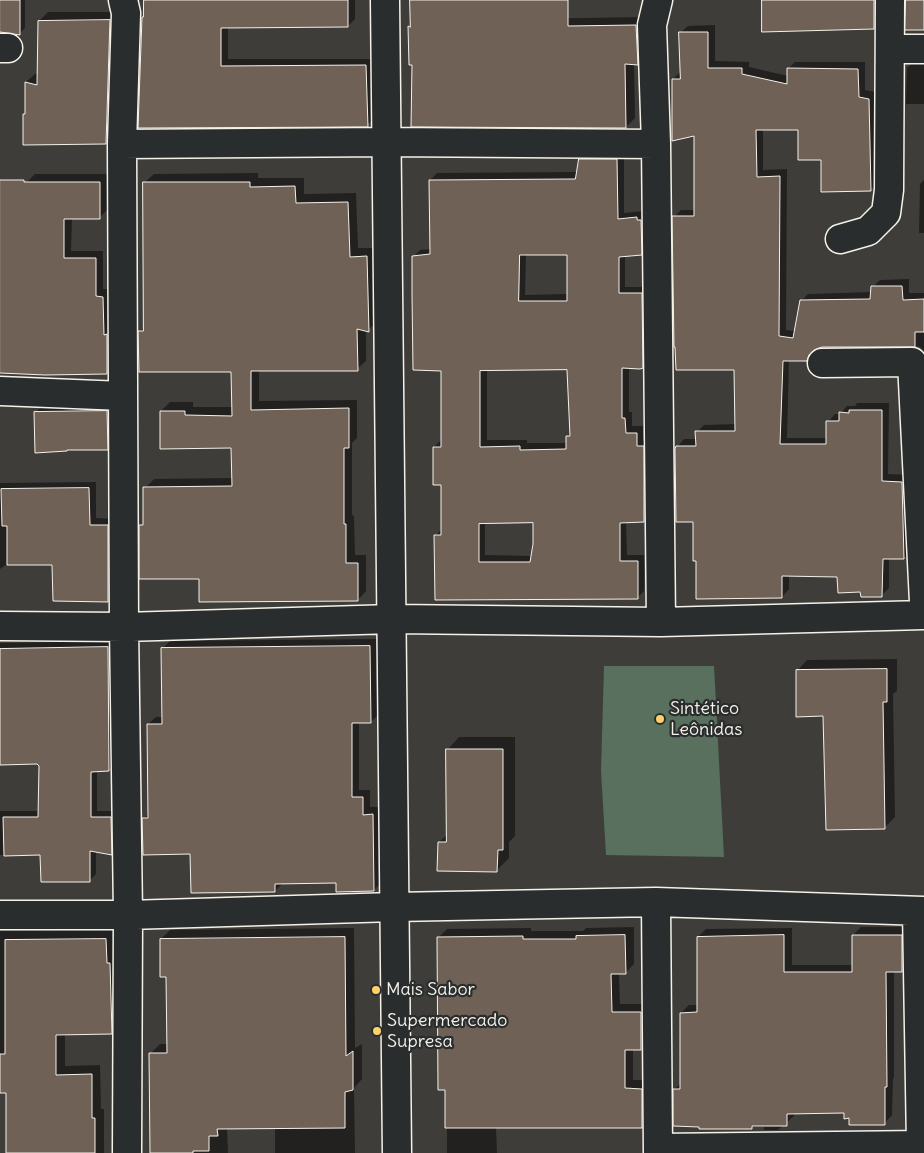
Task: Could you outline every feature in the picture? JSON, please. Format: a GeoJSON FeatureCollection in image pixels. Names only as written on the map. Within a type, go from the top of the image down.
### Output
{"type":"FeatureCollection","features":[{"type":"Feature","properties":{"kind":"street"},"geometry":{"type":"LineString","coordinates":[[123,0],[126,13],[122,144],[124,627],[128,915],[127,1153]]}},
{"type":"Feature","properties":{"kind":"street"},"geometry":{"type":"LineString","coordinates":[[385,0],[393,619],[397,1153]]}},
{"type":"Feature","properties":{"kind":"street"},"geometry":{"type":"LineString","coordinates":[[658,0],[652,25],[656,144],[661,622]]}},
{"type":"Feature","properties":{"kind":"street"},"geometry":{"type":"LineString","coordinates":[[840,239],[868,231],[886,213],[889,190],[890,0]]}},
{"type":"Feature","properties":{"kind":"street"},"geometry":{"type":"LineString","coordinates":[[891,49],[924,49]]}},
{"type":"Feature","properties":{"kind":"street"},"geometry":{"type":"LineString","coordinates":[[122,144],[387,142],[656,144]]}},
{"type":"Feature","properties":{"kind":"street"},"geometry":{"type":"LineString","coordinates":[[822,363],[918,362],[924,602]]}},
{"type":"Feature","properties":{"kind":"street"},"geometry":{"type":"LineString","coordinates":[[0,391],[123,396]]}},
{"type":"Feature","properties":{"kind":"street"},"geometry":{"type":"LineString","coordinates":[[0,626],[124,627],[393,619],[661,622],[924,615]]}},
{"type":"Feature","properties":{"kind":"street"},"geometry":{"type":"LineString","coordinates":[[0,915],[128,915],[394,906],[656,902],[921,911],[923,1145],[658,1150],[656,902]]}},
{"type":"Feature","properties":{"kind":"green space","name":"Sintético Leônidas"},"geometry":{"type":"Polygon","coordinates":[[[604,666],[714,666],[724,857],[606,855],[601,771],[604,666]]]}},
{"type":"Feature","properties":{"kind":"building"},"geometry":{"type":"Polygon","coordinates":[[[0,0],[20,0],[20,35],[0,32],[0,0]]]}},
{"type":"Feature","properties":{"kind":"building"},"geometry":{"type":"Polygon","coordinates":[[[144,0],[348,0],[348,27],[221,28],[221,66],[366,65],[368,127],[138,128],[144,0]]]}},
{"type":"Feature","properties":{"kind":"building"},"geometry":{"type":"Polygon","coordinates":[[[410,0],[568,0],[568,26],[636,25],[638,65],[625,64],[626,128],[411,127],[412,65],[409,65],[408,26],[410,27],[410,0]]]}},
{"type":"Feature","properties":{"kind":"building"},"geometry":{"type":"Polygon","coordinates":[[[762,0],[874,0],[874,29],[762,32],[762,0]]]}},
{"type":"Feature","properties":{"kind":"building"},"geometry":{"type":"Polygon","coordinates":[[[906,0],[924,0],[924,30],[905,30],[906,0]]]}},
{"type":"Feature","properties":{"kind":"building"},"geometry":{"type":"Polygon","coordinates":[[[110,20],[106,144],[23,145],[25,82],[37,85],[38,21],[110,20]]]}},
{"type":"Feature","properties":{"kind":"building"},"geometry":{"type":"Polygon","coordinates":[[[679,32],[708,32],[708,68],[742,68],[742,74],[787,84],[787,68],[858,69],[859,97],[869,99],[871,191],[821,192],[821,160],[798,160],[798,130],[756,130],[757,177],[780,176],[779,336],[793,338],[800,300],[870,299],[871,286],[902,286],[903,300],[924,299],[924,332],[915,332],[915,347],[822,347],[814,350],[809,355],[807,361],[783,361],[780,444],[826,444],[826,421],[839,421],[839,412],[849,413],[849,410],[882,410],[882,481],[902,482],[904,559],[883,559],[882,597],[861,597],[860,592],[838,593],[837,577],[782,576],[782,598],[696,599],[696,561],[693,561],[693,522],[676,522],[675,449],[676,446],[696,446],[695,431],[735,431],[734,370],[676,370],[672,216],[694,216],[694,136],[672,141],[672,79],[680,79],[679,32]]]}},
{"type":"Feature","properties":{"kind":"building"},"geometry":{"type":"Polygon","coordinates":[[[579,159],[617,159],[618,219],[637,217],[637,220],[641,220],[642,255],[619,257],[619,293],[642,293],[643,368],[622,368],[622,418],[625,418],[626,433],[637,433],[637,446],[644,446],[644,522],[620,523],[620,561],[638,561],[638,599],[435,600],[434,535],[441,535],[441,485],[433,485],[433,447],[441,447],[441,371],[413,370],[412,256],[430,254],[429,180],[575,179],[579,159]],[[520,255],[519,301],[567,301],[567,255],[520,255]],[[567,370],[480,371],[480,447],[520,446],[520,450],[566,449],[566,436],[570,436],[567,370]],[[533,523],[479,524],[479,562],[530,562],[533,544],[533,523]]]}},
{"type":"Feature","properties":{"kind":"building"},"geometry":{"type":"Polygon","coordinates":[[[0,180],[24,180],[24,182],[100,182],[100,219],[64,219],[64,258],[96,258],[96,296],[103,297],[104,335],[107,334],[107,374],[45,375],[0,373],[0,180]]]}},
{"type":"Feature","properties":{"kind":"building"},"geometry":{"type":"Polygon","coordinates":[[[143,182],[250,182],[250,187],[295,186],[296,203],[348,202],[350,257],[367,256],[369,332],[357,329],[358,371],[251,371],[251,410],[349,408],[349,448],[344,448],[344,524],[346,524],[346,563],[358,563],[358,601],[199,602],[199,579],[139,579],[139,525],[143,525],[143,487],[232,486],[231,448],[160,449],[160,411],[185,411],[185,415],[232,416],[231,372],[139,372],[138,331],[143,331],[143,182]]]}},
{"type":"Feature","properties":{"kind":"building"},"geometry":{"type":"Polygon","coordinates":[[[107,411],[108,450],[67,450],[35,453],[34,412],[107,411]]]}},
{"type":"Feature","properties":{"kind":"building"},"geometry":{"type":"Polygon","coordinates":[[[89,488],[90,525],[108,525],[108,602],[53,601],[52,565],[7,565],[7,526],[2,526],[1,489],[89,488]]]}},
{"type":"Feature","properties":{"kind":"building"},"geometry":{"type":"Polygon","coordinates":[[[370,646],[371,723],[352,723],[352,797],[363,797],[363,815],[373,814],[374,891],[336,892],[336,883],[275,884],[275,892],[191,893],[190,854],[143,855],[142,818],[148,818],[147,724],[162,724],[161,648],[370,646]]]}},
{"type":"Feature","properties":{"kind":"building"},"geometry":{"type":"Polygon","coordinates":[[[108,647],[109,771],[91,772],[91,817],[111,817],[112,855],[90,851],[90,882],[41,882],[40,855],[4,856],[3,817],[38,817],[39,766],[37,764],[0,765],[0,649],[108,647]]]}},
{"type":"Feature","properties":{"kind":"building"},"geometry":{"type":"Polygon","coordinates":[[[887,669],[887,702],[883,702],[885,829],[826,830],[823,716],[796,717],[796,670],[887,669]]]}},
{"type":"Feature","properties":{"kind":"building"},"geometry":{"type":"Polygon","coordinates":[[[446,749],[503,749],[503,850],[498,850],[497,872],[437,871],[438,842],[446,842],[446,749]]]}},
{"type":"Feature","properties":{"kind":"building"},"geometry":{"type":"Polygon","coordinates":[[[625,935],[626,974],[611,974],[612,1012],[641,1012],[641,1050],[625,1050],[625,1088],[642,1089],[642,1128],[445,1128],[445,1090],[438,1090],[437,937],[523,936],[523,939],[576,939],[576,936],[625,935]]]}},
{"type":"Feature","properties":{"kind":"building"},"geometry":{"type":"Polygon","coordinates":[[[784,935],[784,972],[852,972],[852,935],[902,935],[902,972],[886,972],[887,1087],[885,1087],[885,1125],[849,1125],[849,1118],[844,1119],[844,1113],[787,1114],[787,1126],[752,1126],[752,1129],[699,1129],[699,1127],[673,1126],[673,1089],[680,1089],[680,1013],[697,1012],[697,937],[784,935]]]}},
{"type":"Feature","properties":{"kind":"building"},"geometry":{"type":"Polygon","coordinates":[[[345,937],[346,1056],[353,1051],[353,1090],[345,1092],[345,1128],[217,1129],[218,1136],[209,1136],[209,1151],[150,1153],[149,1053],[167,1053],[166,977],[160,977],[160,939],[345,937]]]}},
{"type":"Feature","properties":{"kind":"building"},"geometry":{"type":"Polygon","coordinates":[[[106,939],[107,963],[110,963],[112,1034],[56,1035],[56,1075],[92,1074],[92,1118],[95,1118],[95,1153],[6,1153],[6,1093],[0,1093],[0,1054],[5,1054],[5,940],[106,939]]]}},
{"type":"Feature","properties":{"kind":"place","name":"Sintético Leônidas"},"geometry":{"type":"Point","coordinates":[660,719]}},
{"type":"Feature","properties":{"kind":"place","name":"Mais Sabor"},"geometry":{"type":"Point","coordinates":[376,990]}},
{"type":"Feature","properties":{"kind":"place","name":"Supermercado Supresa"},"geometry":{"type":"Point","coordinates":[377,1031]}}]}
